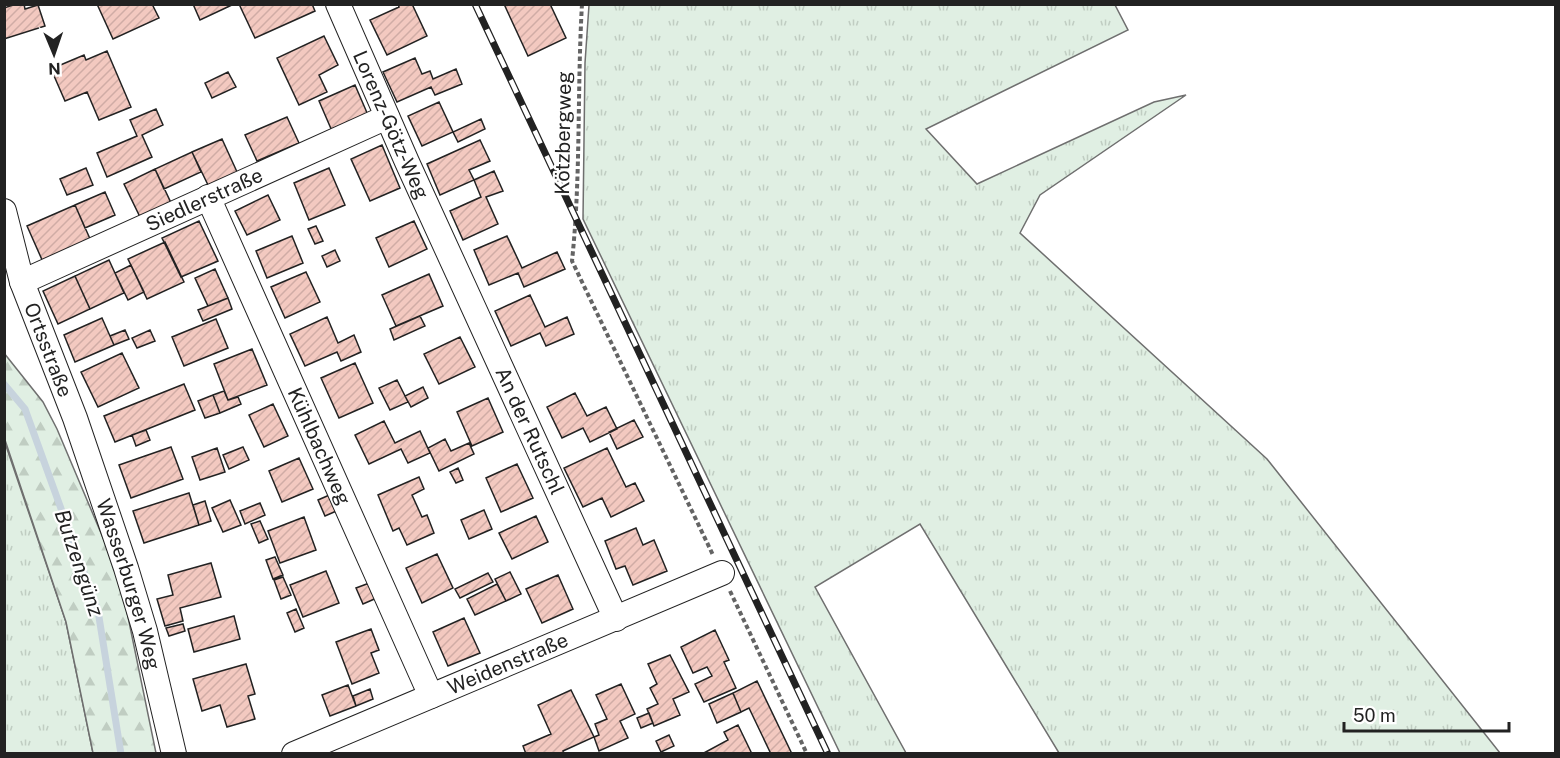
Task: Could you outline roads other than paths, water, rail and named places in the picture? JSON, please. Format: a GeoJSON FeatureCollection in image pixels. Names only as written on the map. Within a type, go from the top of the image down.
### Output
{"type":"FeatureCollection","features":[{"type":"Feature","properties":{"kind":"street","name":"Lorenz-Götz-Weg"},"geometry":{"type":"LineString","coordinates":[[338,4],[444,244]]}},
{"type":"Feature","properties":{"kind":"street","name":"Siedlerstraße"},"geometry":{"type":"LineString","coordinates":[[22,282],[387,117]]}},
{"type":"Feature","properties":{"kind":"street","name":"Kühlbachweg"},"geometry":{"type":"LineString","coordinates":[[208,197],[431,696]]}},
{"type":"Feature","properties":{"kind":"street","name":"Ortsstraße"},"geometry":{"type":"LineString","coordinates":[[4,211],[22,282],[75,418]]}},
{"type":"Feature","properties":{"kind":"street","name":"An der Rutschl"},"geometry":{"type":"LineString","coordinates":[[444,244],[616,619]]}},
{"type":"Feature","properties":{"kind":"street","name":"Wasserburger Weg"},"geometry":{"type":"LineString","coordinates":[[75,418],[146,631],[174,753]]}},
{"type":"Feature","properties":{"kind":"street","name":"Weidenstraße"},"geometry":{"type":"LineString","coordinates":[[307,751],[722,573]]}},
{"type":"Feature","properties":{"kind":"waterway","name":"Butzengünz"},"geometry":{"type":"LineString","coordinates":[[4,384],[25,409],[98,611],[121,754]]}},
{"type":"Feature","properties":{"kind":"railway"},"geometry":{"type":"LineString","coordinates":[[475,4],[828,754]]}}]}
